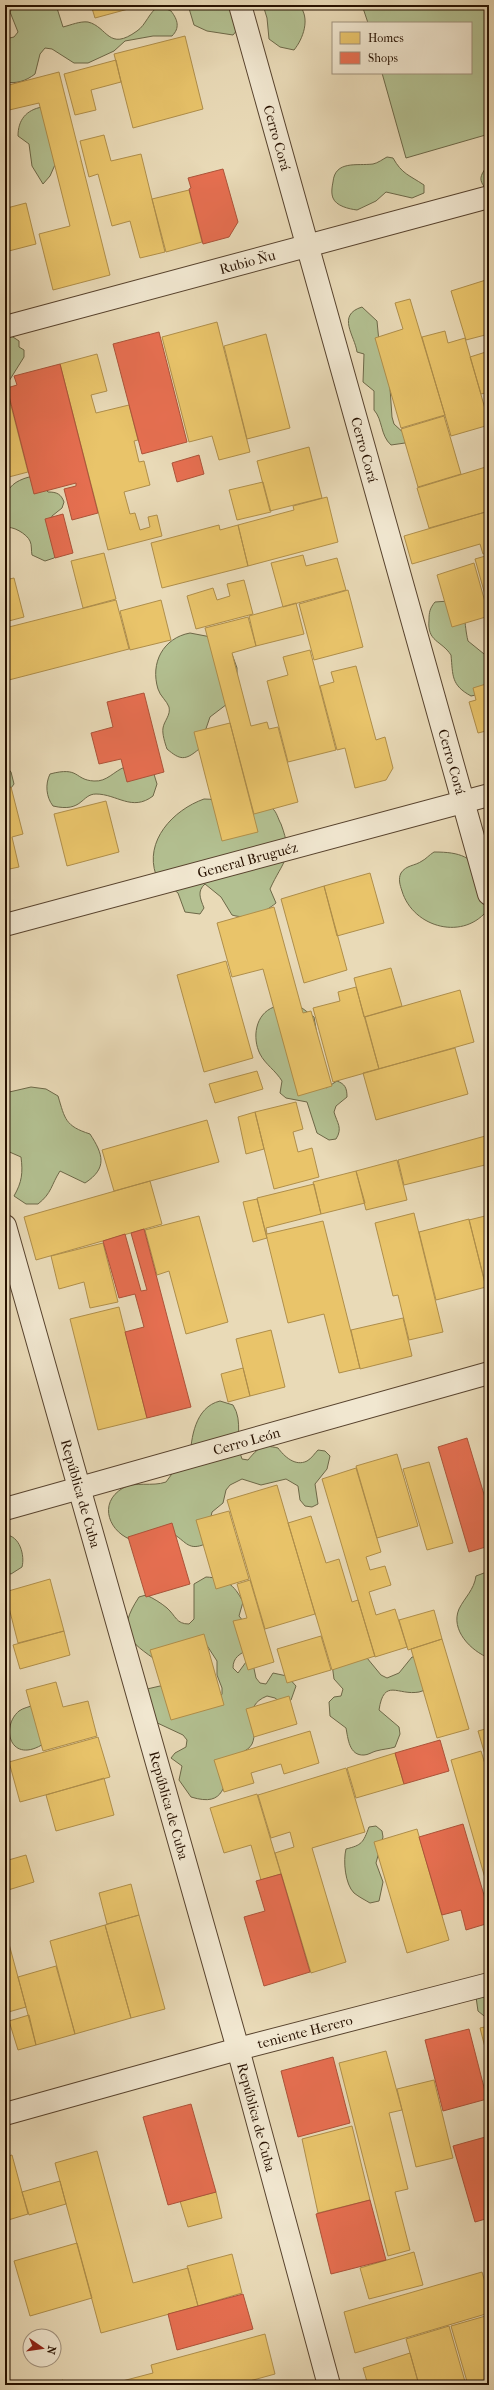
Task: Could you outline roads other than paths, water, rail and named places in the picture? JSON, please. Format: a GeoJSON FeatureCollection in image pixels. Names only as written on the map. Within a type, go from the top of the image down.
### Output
{"type":"FeatureCollection","features":[{"type":"Feature","properties":{"kind":"street","name":"Cerro Corá"},"geometry":{"type":"LineString","coordinates":[[240,5],[489,894]]}},
{"type":"Feature","properties":{"kind":"street","name":"Rubio Ñu"},"geometry":{"type":"LineString","coordinates":[[5,327],[489,197]]}},
{"type":"Feature","properties":{"kind":"street","name":"General Bruguéz"},"geometry":{"type":"LineString","coordinates":[[5,925],[489,794]]}},
{"type":"Feature","properties":{"kind":"street","name":"República de Cuba"},"geometry":{"type":"LineString","coordinates":[[5,1226],[238,2049],[329,2385]]}},
{"type":"Feature","properties":{"kind":"street","name":"Cerro León"},"geometry":{"type":"LineString","coordinates":[[5,1509],[489,1373]]}},
{"type":"Feature","properties":{"kind":"street","name":"teniente Herero"},"geometry":{"type":"LineString","coordinates":[[5,2114],[238,2049],[489,1984]]}}]}
